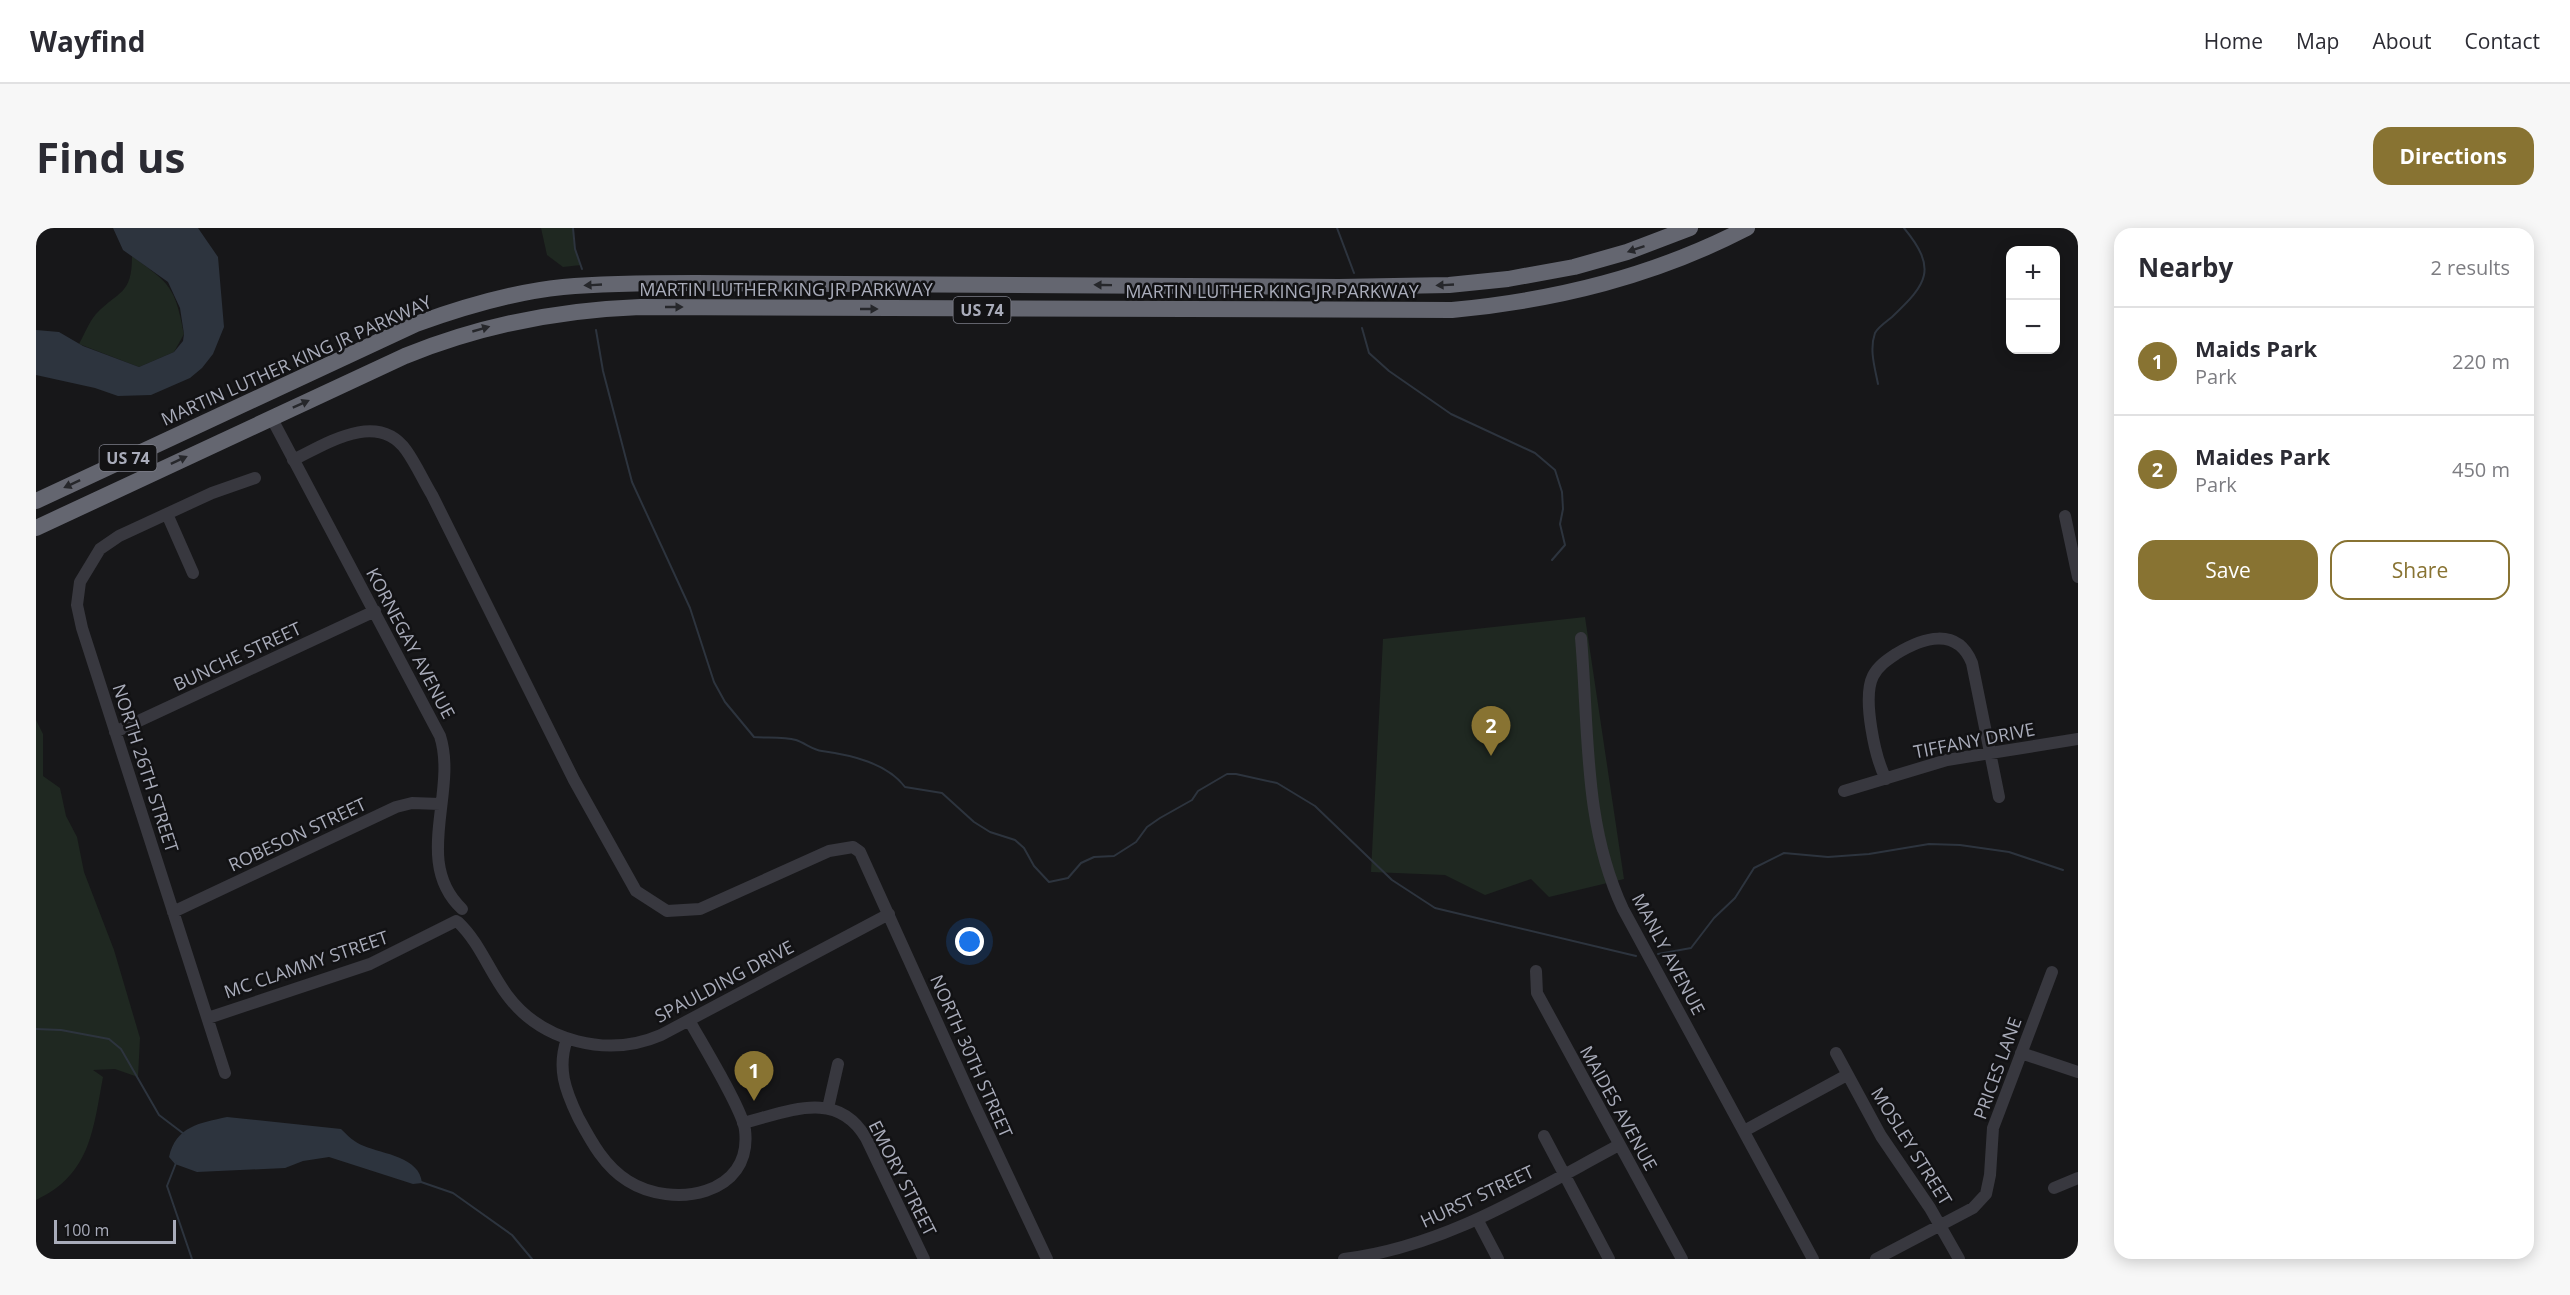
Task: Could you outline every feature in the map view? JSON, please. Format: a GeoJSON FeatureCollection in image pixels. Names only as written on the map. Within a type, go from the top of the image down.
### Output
{"type":"FeatureCollection","features":[{"type":"Feature","properties":{"kind":"highway","name":"MARTIN LUTHER KING JR PARKWAY"},"geometry":{"type":"LineString","coordinates":[[36,501],[416,324],[467,307],[539,291],[599,285],[696,283],[1339,287],[1449,285],[1508,279],[1574,267],[1627,252],[1690,228]]}},
{"type":"Feature","properties":{"kind":"highway","name":"MARTIN LUTHER KING JR PARKWAY"},"geometry":{"type":"LineString","coordinates":[[36,528],[271,417],[434,344],[497,324],[555,313],[640,307],[1452,310],[1533,301],[1588,289],[1670,263],[1747,228]]}},
{"type":"Feature","properties":{"kind":"highway"},"geometry":{"type":"LineString","coordinates":[[36,534],[70,512]]}},
{"type":"Feature","properties":{"kind":"street","name":"KORNEGAY AVENUE"},"geometry":{"type":"LineString","coordinates":[[271,417],[431,716],[442,742],[445,778],[440,804],[438,856],[456,915],[469,932],[506,994],[519,1009],[540,1026],[567,1039]]}},
{"type":"Feature","properties":{"kind":"street","name":"NORTH 30TH STREET"},"geometry":{"type":"LineString","coordinates":[[294,460],[343,435],[372,430],[393,438],[406,449],[432,495],[574,780],[636,891],[667,911],[700,909],[829,851],[853,847],[860,852],[984,1127],[1047,1259]]}},
{"type":"Feature","properties":{"kind":"street"},"geometry":{"type":"LineString","coordinates":[[193,573],[167,514],[212,493],[255,478]]}},
{"type":"Feature","properties":{"kind":"street","name":"NORTH 26TH STREET"},"geometry":{"type":"LineString","coordinates":[[167,514],[108,542],[92,560],[80,582],[79,616],[225,1073]]}},
{"type":"Feature","properties":{"kind":"street"},"geometry":{"type":"LineString","coordinates":[[2065,516],[2077,570]]}},
{"type":"Feature","properties":{"kind":"street","name":"BUNCHE STREET"},"geometry":{"type":"LineString","coordinates":[[115,732],[375,611]]}},
{"type":"Feature","properties":{"kind":"street"},"geometry":{"type":"LineString","coordinates":[[1886,779],[1873,744],[1871,681],[1875,671],[1886,661],[1929,638],[1941,637],[1956,642],[1970,656],[1999,797]]}},
{"type":"Feature","properties":{"kind":"street","name":"MANLY AVENUE"},"geometry":{"type":"LineString","coordinates":[[1581,638],[1594,821],[1605,867],[1623,909],[1813,1259]]}},
{"type":"Feature","properties":{"kind":"street","name":"TIFFANY DRIVE"},"geometry":{"type":"LineString","coordinates":[[1844,791],[1947,760],[2078,739]]}},
{"type":"Feature","properties":{"kind":"street","name":"ROBESON STREET"},"geometry":{"type":"LineString","coordinates":[[173,912],[396,807],[412,803],[440,804]]}},
{"type":"Feature","properties":{"kind":"street","name":"MC CLAMMY STREET"},"geometry":{"type":"LineString","coordinates":[[208,1018],[370,964],[411,945],[456,915]]}},
{"type":"Feature","properties":{"kind":"street","name":"SPAULDING DRIVE"},"geometry":{"type":"LineString","coordinates":[[567,1039],[594,1045],[631,1044],[650,1039],[889,915]]}},
{"type":"Feature","properties":{"kind":"street","name":"MAIDES AVENUE"},"geometry":{"type":"LineString","coordinates":[[1536,971],[1537,993],[1682,1259]]}},
{"type":"Feature","properties":{"kind":"street","name":"PRICES LANE"},"geometry":{"type":"LineString","coordinates":[[1875,1259],[1973,1208],[1986,1194],[1990,1174],[1993,1128],[2052,972]]}},
{"type":"Feature","properties":{"kind":"street"},"geometry":{"type":"LineString","coordinates":[[567,1039],[561,1063],[567,1095],[591,1140],[607,1163],[637,1186],[662,1194],[684,1196],[702,1193],[723,1183],[735,1171],[746,1136],[743,1123],[689,1020]]}},
{"type":"Feature","properties":{"kind":"street","name":"MOSLEY STREET"},"geometry":{"type":"LineString","coordinates":[[1836,1053],[1881,1136],[1941,1226],[1959,1259]]}},
{"type":"Feature","properties":{"kind":"street"},"geometry":{"type":"LineString","coordinates":[[2021,1053],[2078,1072]]}},
{"type":"Feature","properties":{"kind":"street"},"geometry":{"type":"LineString","coordinates":[[743,1123],[802,1108],[828,1107],[838,1064]]}},
{"type":"Feature","properties":{"kind":"street"},"geometry":{"type":"LineString","coordinates":[[1744,1131],[1848,1075]]}},
{"type":"Feature","properties":{"kind":"street","name":"EMORY STREET"},"geometry":{"type":"LineString","coordinates":[[828,1107],[846,1115],[862,1130],[924,1259]]}},
{"type":"Feature","properties":{"kind":"street"},"geometry":{"type":"LineString","coordinates":[[1544,1136],[1609,1259]]}},
{"type":"Feature","properties":{"kind":"street","name":"HURST STREET"},"geometry":{"type":"LineString","coordinates":[[1344,1259],[1409,1253],[1619,1145]]}},
{"type":"Feature","properties":{"kind":"street"},"geometry":{"type":"LineString","coordinates":[[2054,1188],[2078,1178]]}},
{"type":"Feature","properties":{"kind":"street"},"geometry":{"type":"LineString","coordinates":[[1477,1219],[1497,1259]]}},
{"type":"Feature","properties":{"kind":"shaded area"},"geometry":{"type":"Polygon","coordinates":[[[113,228],[198,228],[218,257],[224,327],[213,354],[190,378],[151,395],[118,396],[95,388],[36,375],[36,330],[59,332],[83,346],[139,367],[174,352],[183,341],[180,308],[168,282],[123,250],[113,228]]]}},
{"type":"Feature","properties":{"kind":"shaded area"},"geometry":{"type":"Polygon","coordinates":[[[541,228],[573,228],[575,248],[581,265],[563,267],[547,255],[541,228]]]}},
{"type":"Feature","properties":{"kind":"shaded area"},"geometry":{"type":"Polygon","coordinates":[[[132,256],[155,273],[169,288],[174,296],[184,334],[174,352],[139,367],[79,344],[96,314],[127,285],[132,256]]]}},
{"type":"Feature","properties":{"kind":"shaded area"},"geometry":{"type":"Polygon","coordinates":[[[1585,617],[1624,879],[1549,897],[1531,879],[1485,895],[1445,875],[1371,872],[1383,639],[1585,617]]]}},
{"type":"Feature","properties":{"kind":"shaded area"},"geometry":{"type":"Polygon","coordinates":[[[36,720],[43,734],[43,776],[60,788],[66,816],[77,837],[84,872],[114,950],[140,1038],[138,1077],[115,1069],[93,1070],[103,1077],[92,1133],[86,1149],[68,1178],[54,1190],[36,1200],[36,720]]]}},
{"type":"Feature","properties":{"kind":"shaded area"},"geometry":{"type":"Polygon","coordinates":[[[227,1117],[341,1129],[360,1144],[408,1162],[420,1174],[422,1183],[413,1184],[329,1157],[303,1161],[285,1168],[197,1172],[175,1164],[169,1157],[172,1147],[183,1132],[199,1124],[227,1117]]]}},
{"type":"Feature","properties":{"kind":"waterway"},"geometry":{"type":"LineString","coordinates":[[573,228],[575,249],[582,269]]}},
{"type":"Feature","properties":{"kind":"waterway"},"geometry":{"type":"LineString","coordinates":[[1337,228],[1354,273]]}},
{"type":"Feature","properties":{"kind":"waterway"},"geometry":{"type":"LineString","coordinates":[[1878,384],[1873,352],[1875,333],[1913,295],[1924,276],[1921,255],[1915,242],[1904,228]]}},
{"type":"Feature","properties":{"kind":"waterway"},"geometry":{"type":"LineString","coordinates":[[1362,328],[1369,353],[1389,371],[1451,414],[1535,453],[1555,470],[1562,492],[1563,509],[1560,524],[1565,545],[1552,560]]}},
{"type":"Feature","properties":{"kind":"waterway"},"geometry":{"type":"LineString","coordinates":[[596,330],[603,371],[632,482],[690,608],[714,682],[725,702],[754,737],[796,740],[819,750],[845,755],[878,766],[889,772],[905,787],[942,793],[974,822],[990,832],[1015,840],[1024,848],[1034,866],[1049,882],[1068,878],[1081,863],[1094,857],[1114,856],[1136,842],[1147,827],[1192,800],[1198,791],[1227,774],[1277,783],[1315,806],[1392,880],[1435,908],[1636,956]]}},
{"type":"Feature","properties":{"kind":"waterway"},"geometry":{"type":"LineString","coordinates":[[1658,954],[1691,948],[1714,918],[1735,898],[1754,868],[1784,853],[1828,857],[1869,854],[1929,844],[1960,845],[2009,852],[2063,870]]}},
{"type":"Feature","properties":{"kind":"waterway"},"geometry":{"type":"LineString","coordinates":[[36,1029],[61,1030],[109,1039],[121,1049],[159,1115],[184,1134]]}},
{"type":"Feature","properties":{"kind":"waterway"},"geometry":{"type":"LineString","coordinates":[[176,1163],[167,1186],[192,1259]]}},
{"type":"Feature","properties":{"kind":"waterway"},"geometry":{"type":"LineString","coordinates":[[421,1182],[453,1193],[512,1235],[532,1259]]}},
{"type":"Feature","properties":{"kind":"place","name":"Maides Park"},"geometry":{"type":"Point","coordinates":[1491,756]}},
{"type":"Feature","properties":{"kind":"place","name":"Maids Park"},"geometry":{"type":"Point","coordinates":[754,1101]}}]}
